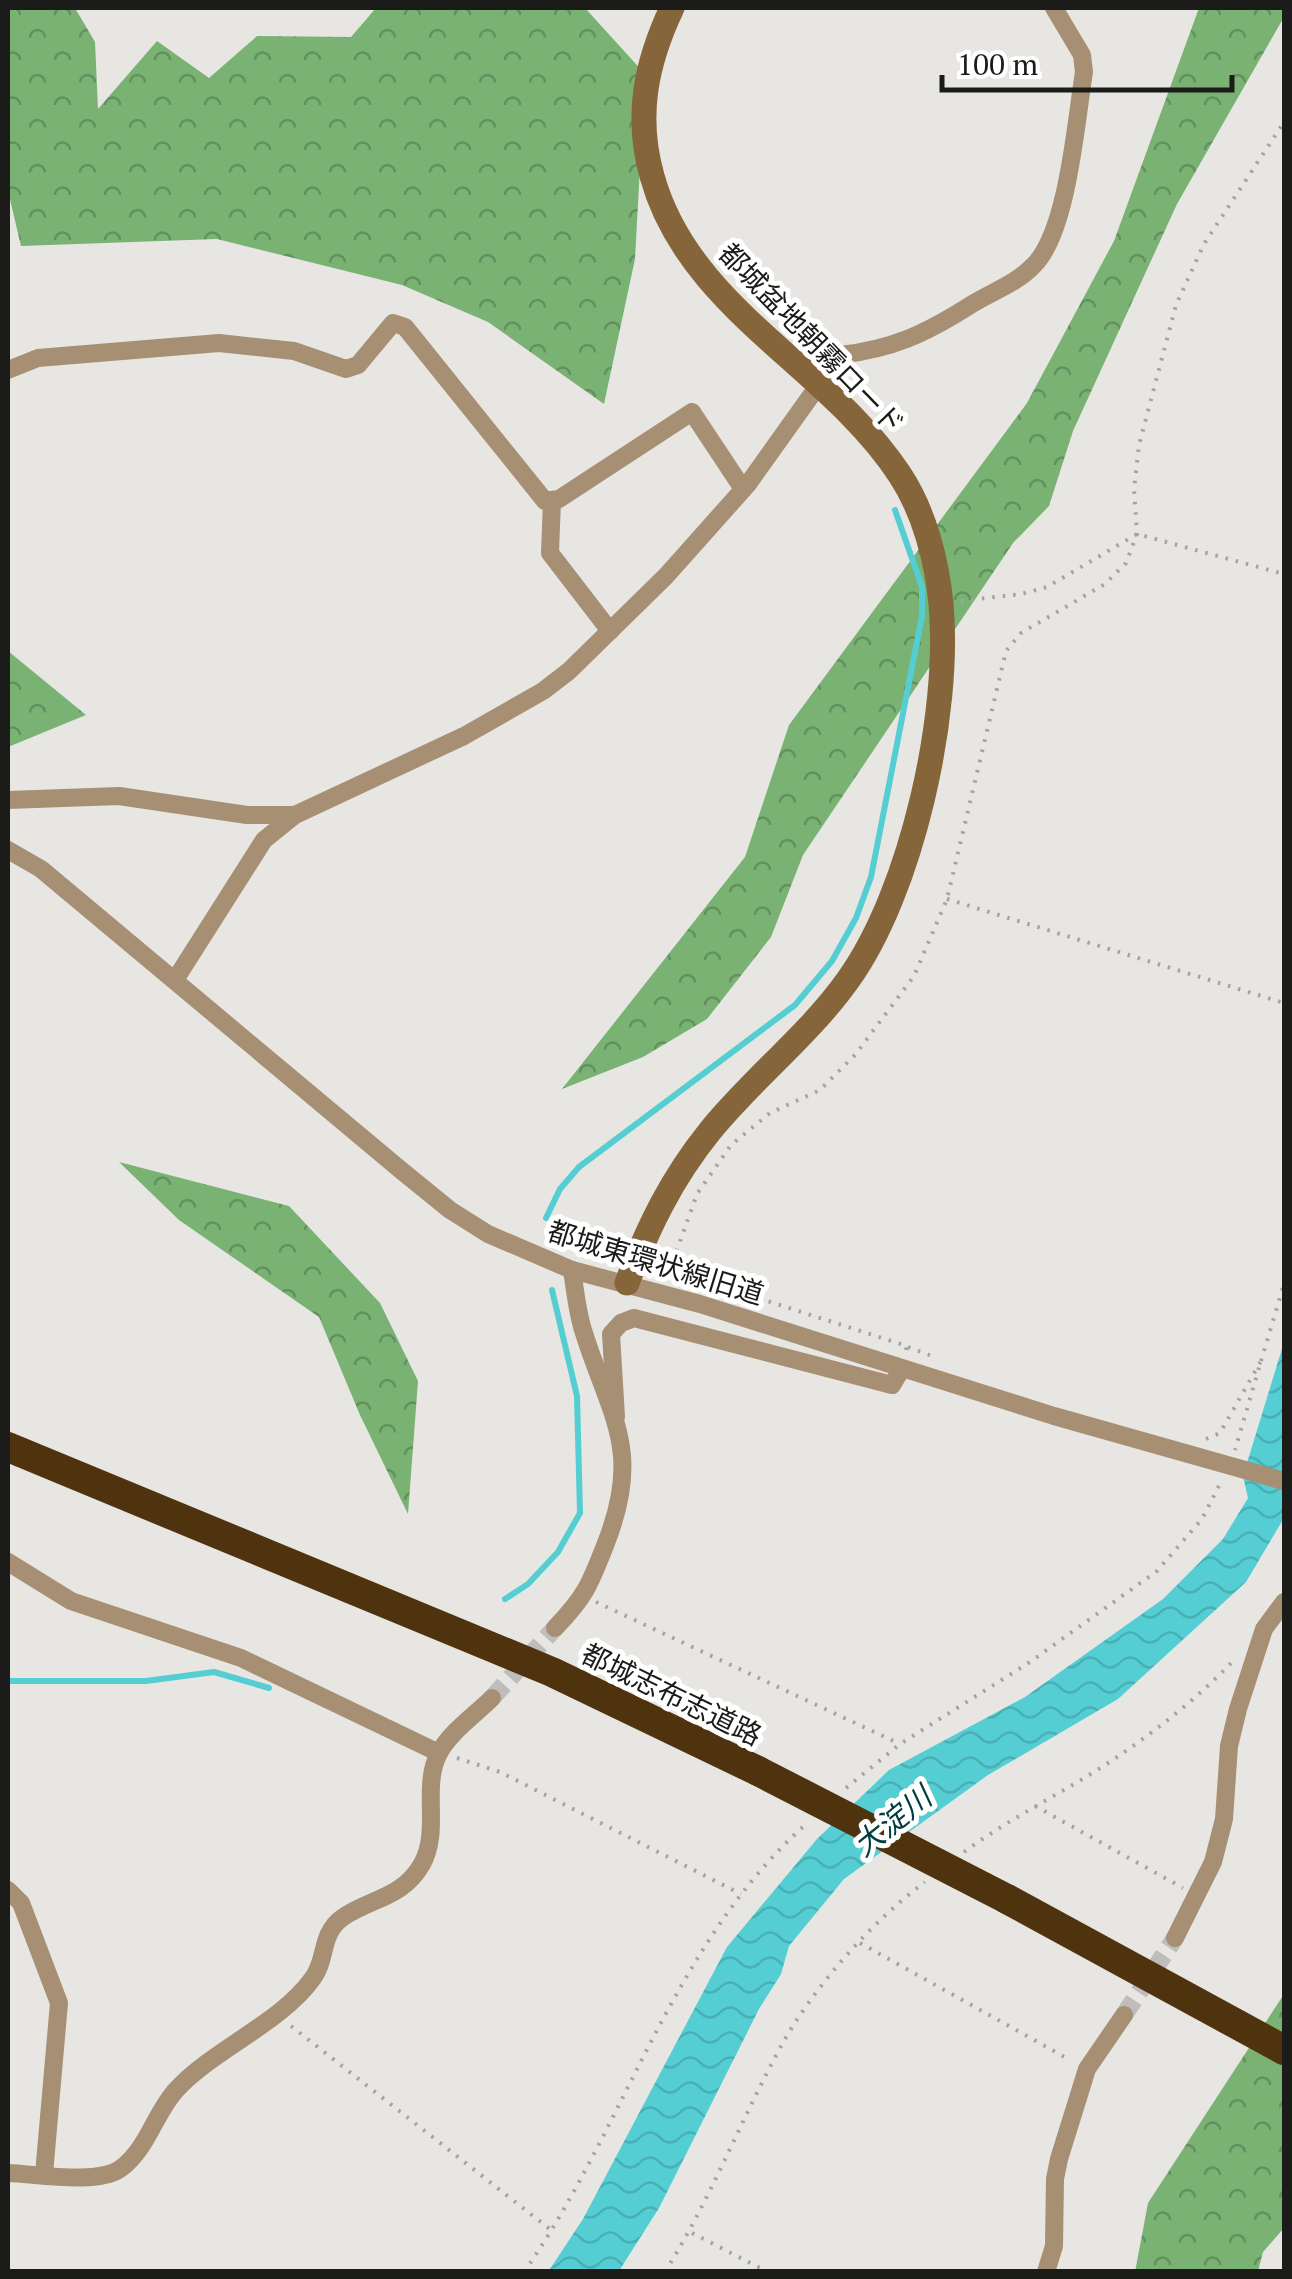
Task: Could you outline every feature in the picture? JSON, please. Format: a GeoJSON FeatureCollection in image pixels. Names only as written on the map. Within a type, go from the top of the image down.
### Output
{"type":"FeatureCollection","features":[{"type":"Feature","properties":{"kind":"highway","name":"都城志布志道路"},"geometry":{"type":"LineString","coordinates":[[8,1447],[552,1672],[1007,1898],[1284,2050]]}},
{"type":"Feature","properties":{"kind":"street","name":"都城盆地朝霧ロード"},"geometry":{"type":"LineString","coordinates":[[627,1283],[648,1227],[676,1176],[712,1128],[849,979],[885,914],[912,842],[938,699],[943,636],[936,564],[902,478],[865,428],[698,268],[660,203],[645,150],[643,112],[654,46],[672,8]]}},
{"type":"Feature","properties":{"kind":"street"},"geometry":{"type":"LineString","coordinates":[[176,980],[264,840],[295,815],[464,736],[543,692],[610,631],[666,576],[742,489],[840,354],[883,349],[904,342],[1013,282],[1037,263],[1056,226],[1084,72],[1082,55],[1054,8]]}},
{"type":"Feature","properties":{"kind":"street"},"geometry":{"type":"LineString","coordinates":[[8,370],[38,358],[218,343],[294,351],[346,369],[358,365],[394,323],[405,326],[545,500],[559,499],[692,412],[742,489]]}},
{"type":"Feature","properties":{"kind":"street"},"geometry":{"type":"LineString","coordinates":[[552,500],[550,553],[610,631]]}},
{"type":"Feature","properties":{"kind":"street"},"geometry":{"type":"LineString","coordinates":[[8,800],[119,796],[246,814],[295,815]]}},
{"type":"Feature","properties":{"kind":"street","name":"都城東環状線旧道"},"geometry":{"type":"LineString","coordinates":[[8,850],[41,869],[450,1210],[488,1234],[572,1270],[627,1283],[901,1370],[1284,1480]]}},
{"type":"Feature","properties":{"kind":"street"},"geometry":{"type":"LineString","coordinates":[[572,1270],[582,1327],[616,1416]]}},
{"type":"Feature","properties":{"kind":"street"},"geometry":{"type":"LineString","coordinates":[[556,1628],[585,1597],[622,1492],[622,1444],[616,1416],[611,1334],[621,1324],[634,1318],[892,1385],[901,1370]]}},
{"type":"Feature","properties":{"kind":"street"},"geometry":{"type":"LineString","coordinates":[[8,1562],[71,1601],[240,1658],[439,1753]]}},
{"type":"Feature","properties":{"kind":"street"},"geometry":{"type":"LineString","coordinates":[[1175,1938],[1213,1862],[1224,1819],[1229,1746],[1264,1629],[1284,1602]]}},
{"type":"Feature","properties":{"kind":"street"},"geometry":{"type":"LineString","coordinates":[[8,2173],[89,2178],[121,2168],[150,2134],[176,2090],[275,2014],[312,1980],[330,1929],[343,1917],[397,1891],[412,1879],[431,1843],[439,1753],[492,1698]]}},
{"type":"Feature","properties":{"kind":"street"},"geometry":{"type":"LineString","coordinates":[[8,1890],[21,1903],[59,2003],[44,2174]]}},
{"type":"Feature","properties":{"kind":"street"},"geometry":{"type":"LineString","coordinates":[[1046,2272],[1054,2246],[1059,2158],[1087,2069],[1124,2015]]}},
{"type":"Feature","properties":{"kind":"path"},"geometry":{"type":"LineString","coordinates":[[901,1370],[907,1346],[702,1280],[674,1258],[697,1194],[731,1145],[770,1114],[820,1090],[854,1055],[914,976],[948,899],[1006,651],[1022,633],[1105,584],[1126,563],[1137,534],[1134,488],[1139,445],[1176,304],[1204,244],[1284,122]]}},
{"type":"Feature","properties":{"kind":"path"},"geometry":{"type":"LineString","coordinates":[[941,602],[1021,594],[1047,587],[1137,534],[1284,574]]}},
{"type":"Feature","properties":{"kind":"path"},"geometry":{"type":"LineString","coordinates":[[948,899],[1284,1002]]}},
{"type":"Feature","properties":{"kind":"path"},"geometry":{"type":"LineString","coordinates":[[585,1597],[900,1744],[1030,1662],[1157,1572],[1202,1518],[1232,1466],[1284,1284]]}},
{"type":"Feature","properties":{"kind":"path"},"geometry":{"type":"LineString","coordinates":[[1200,1439],[1210,1439],[1220,1432],[1261,1362]]}},
{"type":"Feature","properties":{"kind":"path"},"geometry":{"type":"LineString","coordinates":[[960,1855],[1109,1762],[1167,1720],[1218,1678],[1264,1629]]}},
{"type":"Feature","properties":{"kind":"path"},"geometry":{"type":"LineString","coordinates":[[439,1753],[500,1772],[741,1894],[688,1974],[552,2230],[524,2272]]}},
{"type":"Feature","properties":{"kind":"path"},"geometry":{"type":"LineString","coordinates":[[1035,1806],[1196,1895]]}},
{"type":"Feature","properties":{"kind":"path"},"geometry":{"type":"LineString","coordinates":[[665,2272],[690,2232],[782,2044],[831,1974],[928,1879]]}},
{"type":"Feature","properties":{"kind":"path"},"geometry":{"type":"LineString","coordinates":[[860,1942],[1087,2069]]}},
{"type":"Feature","properties":{"kind":"path"},"geometry":{"type":"LineString","coordinates":[[275,2014],[552,2230]]}},
{"type":"Feature","properties":{"kind":"path"},"geometry":{"type":"LineString","coordinates":[[690,2232],[768,2272]]}},
{"type":"Feature","properties":{"kind":"green space"},"geometry":{"type":"Polygon","coordinates":[[[8,8],[75,8],[95,42],[98,109],[157,41],[209,78],[257,36],[351,37],[376,8],[585,8],[645,74],[635,259],[604,404],[488,322],[402,285],[217,239],[21,246],[8,191],[8,8]]]}},
{"type":"Feature","properties":{"kind":"green space"},"geometry":{"type":"Polygon","coordinates":[[[1199,8],[1284,8],[1284,17],[1177,204],[1073,431],[1049,506],[1013,543],[803,855],[771,937],[707,1019],[643,1057],[562,1089],[745,857],[789,725],[1027,403],[1114,241],[1199,8]]]}},
{"type":"Feature","properties":{"kind":"green space"},"geometry":{"type":"Polygon","coordinates":[[[8,651],[86,715],[8,747],[8,651]]]}},
{"type":"Feature","properties":{"kind":"green space"},"geometry":{"type":"Polygon","coordinates":[[[119,1162],[289,1206],[380,1303],[418,1381],[408,1514],[319,1317],[179,1220],[119,1162]]]}},
{"type":"Feature","properties":{"kind":"green space"},"geometry":{"type":"Polygon","coordinates":[[[1284,1994],[1284,2228],[1263,2252],[1258,2271],[1135,2272],[1148,2203],[1284,1994]]]}},
{"type":"Feature","properties":{"kind":"water","name":"大淀川"},"geometry":{"type":"Polygon","coordinates":[[[1284,1342],[1284,1518],[1246,1582],[1118,1699],[988,1775],[844,1879],[789,1946],[781,1974],[759,2009],[659,2208],[619,2271],[548,2272],[583,2219],[727,1947],[817,1839],[889,1770],[1025,1697],[1163,1599],[1223,1539],[1248,1498],[1243,1476],[1284,1342]]]}},
{"type":"Feature","properties":{"kind":"waterway"},"geometry":{"type":"LineString","coordinates":[[546,1218],[560,1189],[579,1167],[795,1005],[832,961],[856,918],[871,877],[922,616],[922,587],[895,510]]}},
{"type":"Feature","properties":{"kind":"waterway"},"geometry":{"type":"LineString","coordinates":[[505,1599],[528,1584],[558,1552],[580,1513],[577,1396],[552,1290]]}},
{"type":"Feature","properties":{"kind":"waterway"},"geometry":{"type":"LineString","coordinates":[[8,1681],[146,1681],[214,1672],[269,1688]]}},
{"type":"Feature","properties":{"kind":"tunnel"},"geometry":{"type":"LineString","coordinates":[[492,1698],[555,1628]]}},
{"type":"Feature","properties":{"kind":"tunnel"},"geometry":{"type":"LineString","coordinates":[[1124,2015],[1175,1938]]}}]}
